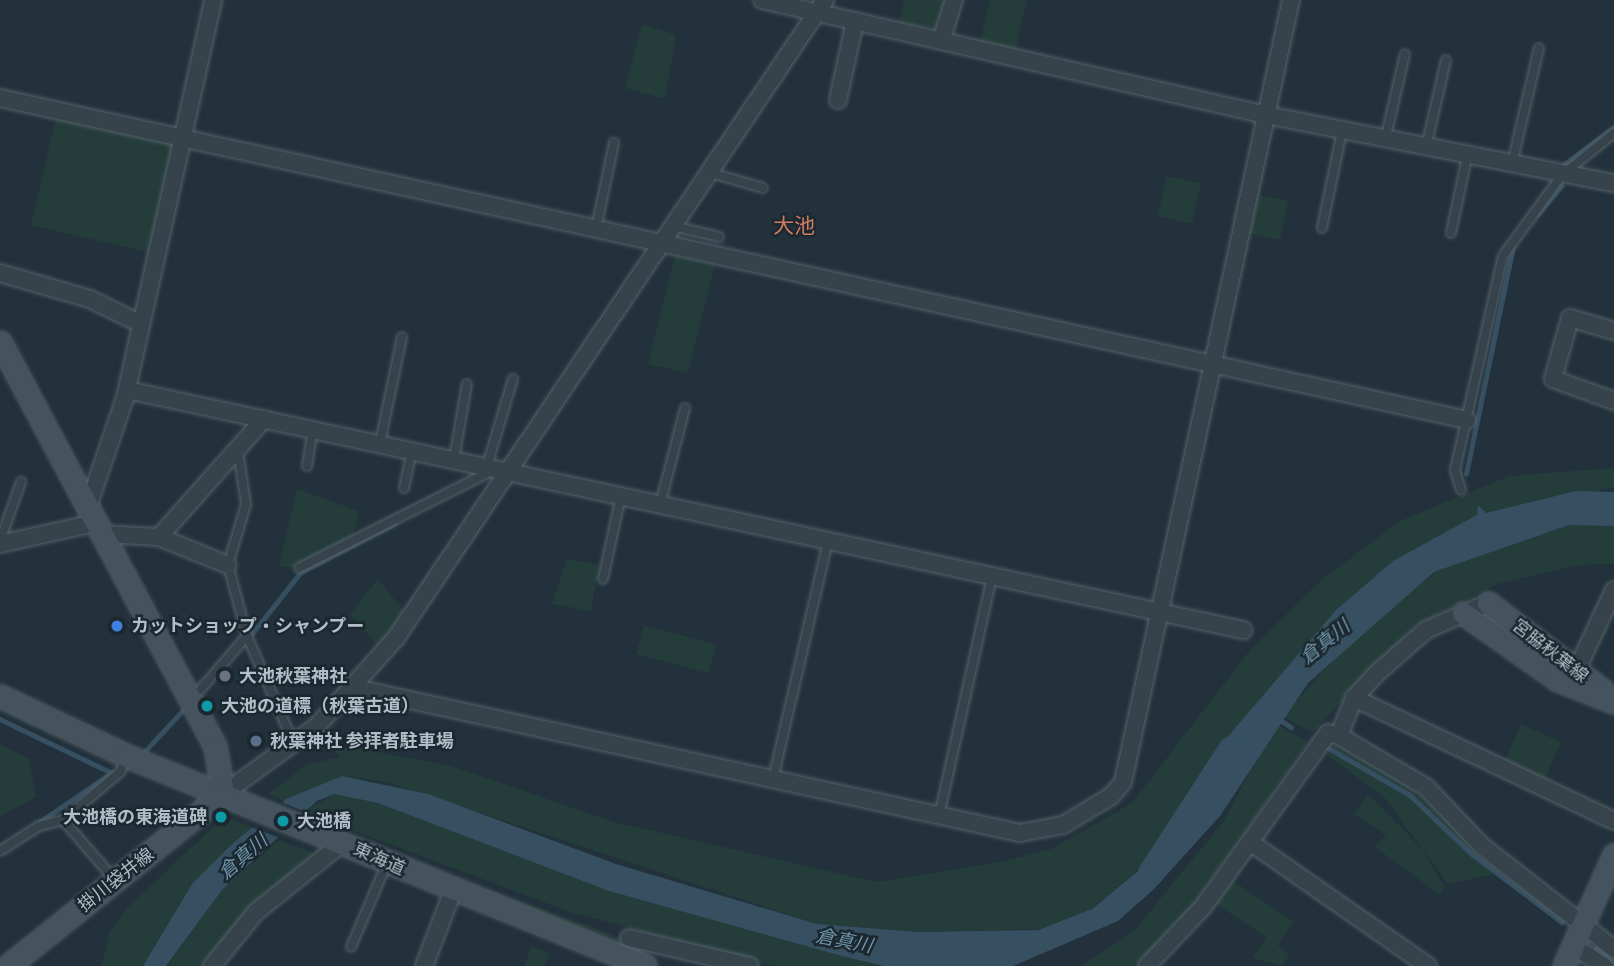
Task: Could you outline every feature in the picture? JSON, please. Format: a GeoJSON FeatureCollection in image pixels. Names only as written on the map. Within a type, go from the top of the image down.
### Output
{"type":"FeatureCollection","features":[{"type":"Feature","properties":{"kind":"main road"},"geometry":{"type":"LineString","coordinates":[[0,342],[215,747],[232,798]]}},
{"type":"Feature","properties":{"kind":"main road","name":"宮脇秋葉線"},"geometry":{"type":"LineString","coordinates":[[1488,603],[1614,700]]}},
{"type":"Feature","properties":{"kind":"main road"},"geometry":{"type":"LineString","coordinates":[[1464,613],[1558,680],[1614,700]]}},
{"type":"Feature","properties":{"kind":"main road","name":"東海道"},"geometry":{"type":"LineString","coordinates":[[0,696],[127,756],[336,840],[453,891],[645,966]]}},
{"type":"Feature","properties":{"kind":"main road"},"geometry":{"type":"LineString","coordinates":[[181,778],[205,771],[215,747]]}},
{"type":"Feature","properties":{"kind":"main road","name":"掛川袋井線"},"geometry":{"type":"LineString","coordinates":[[8,966],[115,881],[232,798]]}},
{"type":"Feature","properties":{"kind":"main road"},"geometry":{"type":"LineString","coordinates":[[1564,966],[1614,855]]}},
{"type":"Feature","properties":{"kind":"street"},"geometry":{"type":"LineString","coordinates":[[95,521],[127,390],[213,0]]}},
{"type":"Feature","properties":{"kind":"street"},"geometry":{"type":"LineString","coordinates":[[762,0],[821,6],[855,21],[1266,115],[1512,166],[1614,183]]}},
{"type":"Feature","properties":{"kind":"street"},"geometry":{"type":"LineString","coordinates":[[941,41],[954,0]]}},
{"type":"Feature","properties":{"kind":"street"},"geometry":{"type":"LineString","coordinates":[[355,688],[1033,835],[1111,796],[1123,782],[1155,611],[1291,0]]}},
{"type":"Feature","properties":{"kind":"street"},"geometry":{"type":"LineString","coordinates":[[232,798],[355,688],[497,468],[660,243],[821,6]]}},
{"type":"Feature","properties":{"kind":"street"},"geometry":{"type":"LineString","coordinates":[[838,100],[855,21]]}},
{"type":"Feature","properties":{"kind":"street"},"geometry":{"type":"LineString","coordinates":[[0,98],[1467,420]]}},
{"type":"Feature","properties":{"kind":"street"},"geometry":{"type":"LineString","coordinates":[[0,273],[90,299],[141,324]]}},
{"type":"Feature","properties":{"kind":"street"},"geometry":{"type":"LineString","coordinates":[[1614,331],[1570,318],[1553,379],[1614,401]]}},
{"type":"Feature","properties":{"kind":"street"},"geometry":{"type":"LineString","coordinates":[[127,390],[1243,629]]}},
{"type":"Feature","properties":{"kind":"street"},"geometry":{"type":"LineString","coordinates":[[159,537],[264,419]]}},
{"type":"Feature","properties":{"kind":"street"},"geometry":{"type":"LineString","coordinates":[[0,542],[95,521],[159,537],[228,565]]}},
{"type":"Feature","properties":{"kind":"street"},"geometry":{"type":"LineString","coordinates":[[1577,669],[1614,590]]}},
{"type":"Feature","properties":{"kind":"street"},"geometry":{"type":"LineString","coordinates":[[1339,736],[1354,698],[1426,630],[1488,603]]}},
{"type":"Feature","properties":{"kind":"street"},"geometry":{"type":"LineString","coordinates":[[1354,698],[1614,821]]}},
{"type":"Feature","properties":{"kind":"street"},"geometry":{"type":"LineString","coordinates":[[1147,966],[1203,907],[1328,733],[1339,736],[1426,787],[1481,845],[1614,949]]}},
{"type":"Feature","properties":{"kind":"street"},"geometry":{"type":"LineString","coordinates":[[212,966],[256,912],[336,840]]}},
{"type":"Feature","properties":{"kind":"street"},"geometry":{"type":"LineString","coordinates":[[1250,842],[1428,966]]}},
{"type":"Feature","properties":{"kind":"street"},"geometry":{"type":"LineString","coordinates":[[424,966],[453,891]]}},
{"type":"Feature","properties":{"kind":"street"},"geometry":{"type":"LineString","coordinates":[[629,938],[750,966]]}},
{"type":"Feature","properties":{"kind":"street"},"geometry":{"type":"LineString","coordinates":[[1573,946],[1604,966]]}},
{"type":"Feature","properties":{"kind":"lane"},"geometry":{"type":"LineString","coordinates":[[1512,166],[1539,48]]}},
{"type":"Feature","properties":{"kind":"lane"},"geometry":{"type":"LineString","coordinates":[[1385,140],[1405,54]]}},
{"type":"Feature","properties":{"kind":"lane"},"geometry":{"type":"LineString","coordinates":[[1426,148],[1446,60]]}},
{"type":"Feature","properties":{"kind":"lane"},"geometry":{"type":"LineString","coordinates":[[1322,228],[1342,131]]}},
{"type":"Feature","properties":{"kind":"lane"},"geometry":{"type":"LineString","coordinates":[[1461,490],[1455,470],[1503,256],[1562,175],[1614,133]]}},
{"type":"Feature","properties":{"kind":"lane"},"geometry":{"type":"LineString","coordinates":[[596,229],[614,143]]}},
{"type":"Feature","properties":{"kind":"lane"},"geometry":{"type":"LineString","coordinates":[[1451,233],[1468,157]]}},
{"type":"Feature","properties":{"kind":"lane"},"geometry":{"type":"LineString","coordinates":[[708,172],[763,188]]}},
{"type":"Feature","properties":{"kind":"lane"},"geometry":{"type":"LineString","coordinates":[[675,221],[677,227],[719,237]]}},
{"type":"Feature","properties":{"kind":"lane"},"geometry":{"type":"LineString","coordinates":[[380,443],[402,338]]}},
{"type":"Feature","properties":{"kind":"lane"},"geometry":{"type":"LineString","coordinates":[[299,568],[497,468],[513,379]]}},
{"type":"Feature","properties":{"kind":"lane"},"geometry":{"type":"LineString","coordinates":[[454,459],[467,384]]}},
{"type":"Feature","properties":{"kind":"lane"},"geometry":{"type":"LineString","coordinates":[[660,505],[685,408]]}},
{"type":"Feature","properties":{"kind":"lane"},"geometry":{"type":"LineString","coordinates":[[307,466],[313,429]]}},
{"type":"Feature","properties":{"kind":"lane"},"geometry":{"type":"LineString","coordinates":[[404,488],[412,450]]}},
{"type":"Feature","properties":{"kind":"lane"},"geometry":{"type":"LineString","coordinates":[[238,451],[246,504],[228,565],[247,636],[294,744]]}},
{"type":"Feature","properties":{"kind":"lane"},"geometry":{"type":"LineString","coordinates":[[0,542],[20,482]]}},
{"type":"Feature","properties":{"kind":"lane"},"geometry":{"type":"LineString","coordinates":[[603,579],[621,496]]}},
{"type":"Feature","properties":{"kind":"lane"},"geometry":{"type":"LineString","coordinates":[[772,779],[828,540]]}},
{"type":"Feature","properties":{"kind":"lane"},"geometry":{"type":"LineString","coordinates":[[939,816],[992,575]]}},
{"type":"Feature","properties":{"kind":"lane"},"geometry":{"type":"LineString","coordinates":[[200,690],[247,636]]}},
{"type":"Feature","properties":{"kind":"lane"},"geometry":{"type":"LineString","coordinates":[[0,851],[39,826],[62,820],[120,772],[127,756]]}},
{"type":"Feature","properties":{"kind":"lane"},"geometry":{"type":"LineString","coordinates":[[62,820],[115,881]]}},
{"type":"Feature","properties":{"kind":"lane"},"geometry":{"type":"LineString","coordinates":[[351,947],[387,863]]}},
{"type":"Feature","properties":{"kind":"green space"},"geometry":{"type":"Polygon","coordinates":[[[904,0],[946,0],[934,29],[899,21],[904,0]]]}},
{"type":"Feature","properties":{"kind":"green space"},"geometry":{"type":"Polygon","coordinates":[[[990,0],[1027,0],[1016,49],[980,41],[990,0]]]}},
{"type":"Feature","properties":{"kind":"green space"},"geometry":{"type":"Polygon","coordinates":[[[642,24],[676,35],[665,99],[625,88],[642,24]]]}},
{"type":"Feature","properties":{"kind":"green space"},"geometry":{"type":"Polygon","coordinates":[[[56,117],[176,145],[151,253],[31,225],[56,117]]]}},
{"type":"Feature","properties":{"kind":"green space"},"geometry":{"type":"Polygon","coordinates":[[[1167,176],[1201,184],[1192,224],[1158,216],[1167,176]]]}},
{"type":"Feature","properties":{"kind":"green space"},"geometry":{"type":"Polygon","coordinates":[[[1256,194],[1288,201],[1280,240],[1248,233],[1256,194]]]}},
{"type":"Feature","properties":{"kind":"green space"},"geometry":{"type":"Polygon","coordinates":[[[675,255],[715,265],[688,374],[648,364],[675,255]]]}},
{"type":"Feature","properties":{"kind":"green space"},"geometry":{"type":"Polygon","coordinates":[[[1614,468],[1614,488],[1477,515],[1371,579],[1219,747],[1208,796],[1192,824],[1089,911],[1039,929],[927,932],[817,924],[386,782],[342,776],[284,801],[268,794],[306,765],[339,757],[331,743],[451,766],[614,822],[876,882],[1000,862],[1051,849],[1132,803],[1250,650],[1319,582],[1400,521],[1509,476],[1614,468]]]}},
{"type":"Feature","properties":{"kind":"green space"},"geometry":{"type":"Polygon","coordinates":[[[297,489],[359,511],[352,542],[299,568],[279,566],[297,489]]]}},
{"type":"Feature","properties":{"kind":"green space"},"geometry":{"type":"Polygon","coordinates":[[[1569,525],[1614,525],[1614,564],[1578,565],[1497,584],[1413,627],[1312,733],[1283,716],[1349,642],[1435,572],[1569,525]]]}},
{"type":"Feature","properties":{"kind":"green space"},"geometry":{"type":"Polygon","coordinates":[[[567,559],[599,565],[591,611],[552,604],[567,559]]]}},
{"type":"Feature","properties":{"kind":"green space"},"geometry":{"type":"Polygon","coordinates":[[[378,579],[404,611],[379,648],[350,614],[378,579]]]}},
{"type":"Feature","properties":{"kind":"green space"},"geometry":{"type":"Polygon","coordinates":[[[644,625],[716,644],[709,673],[636,654],[644,625]]]}},
{"type":"Feature","properties":{"kind":"green space"},"geometry":{"type":"Polygon","coordinates":[[[1276,724],[1308,742],[1171,936],[1137,966],[1081,966],[1133,932],[1223,822],[1276,724]]]}},
{"type":"Feature","properties":{"kind":"green space"},"geometry":{"type":"Polygon","coordinates":[[[1521,724],[1561,742],[1544,780],[1504,762],[1521,724]]]}},
{"type":"Feature","properties":{"kind":"green space"},"geometry":{"type":"Polygon","coordinates":[[[0,744],[29,759],[36,797],[0,817],[0,744]]]}},
{"type":"Feature","properties":{"kind":"green space"},"geometry":{"type":"Polygon","coordinates":[[[1334,745],[1412,788],[1501,873],[1448,884],[1384,797],[1327,755],[1334,745]]]}},
{"type":"Feature","properties":{"kind":"green space"},"geometry":{"type":"Polygon","coordinates":[[[334,794],[378,803],[609,891],[884,966],[775,966],[570,912],[304,812],[334,794]]]}},
{"type":"Feature","properties":{"kind":"green space"},"geometry":{"type":"Polygon","coordinates":[[[1369,794],[1422,849],[1445,888],[1440,895],[1375,847],[1386,835],[1354,814],[1369,794]]]}},
{"type":"Feature","properties":{"kind":"green space"},"geometry":{"type":"Polygon","coordinates":[[[224,817],[253,827],[192,884],[144,966],[101,966],[110,931],[127,908],[224,817]]]}},
{"type":"Feature","properties":{"kind":"green space"},"geometry":{"type":"Polygon","coordinates":[[[279,840],[323,857],[212,966],[167,966],[222,890],[279,840]]]}},
{"type":"Feature","properties":{"kind":"green space"},"geometry":{"type":"Polygon","coordinates":[[[397,856],[625,939],[662,963],[426,868],[397,856]]]}},
{"type":"Feature","properties":{"kind":"green space"},"geometry":{"type":"Polygon","coordinates":[[[1232,880],[1294,922],[1278,945],[1290,954],[1282,966],[1253,958],[1266,937],[1216,904],[1232,880]]]}},
{"type":"Feature","properties":{"kind":"green space"},"geometry":{"type":"Polygon","coordinates":[[[531,946],[549,953],[544,966],[524,966],[531,946]]]}},
{"type":"Feature","properties":{"kind":"water"},"geometry":{"type":"Polygon","coordinates":[[[1576,491],[1614,492],[1614,526],[1569,525],[1434,572],[1308,683],[1220,816],[1153,890],[1118,921],[1013,966],[884,966],[842,956],[609,891],[378,803],[334,794],[317,801],[222,890],[166,966],[143,966],[192,884],[230,846],[286,799],[342,776],[428,794],[616,864],[817,924],[920,932],[1038,930],[1092,909],[1191,827],[1208,796],[1219,747],[1336,610],[1393,561],[1477,515],[1478,505],[1486,513],[1576,491]]]}},
{"type":"Feature","properties":{"kind":"pier"},"geometry":{"type":"Polygon","coordinates":[[[279,801],[308,813],[282,839],[249,826],[279,801]]]}},
{"type":"Feature","properties":{"kind":"waterway"},"geometry":{"type":"LineString","coordinates":[[1563,165],[1614,127]]}},
{"type":"Feature","properties":{"kind":"waterway"},"geometry":{"type":"LineString","coordinates":[[1537,215],[1561,186]]}},
{"type":"Feature","properties":{"kind":"waterway"},"geometry":{"type":"LineString","coordinates":[[1466,474],[1513,247]]}},
{"type":"Feature","properties":{"kind":"waterway"},"geometry":{"type":"LineString","coordinates":[[251,635],[301,572],[394,524]]}},
{"type":"Feature","properties":{"kind":"waterway"},"geometry":{"type":"LineString","coordinates":[[146,750],[183,710]]}},
{"type":"Feature","properties":{"kind":"waterway"},"geometry":{"type":"LineString","coordinates":[[1277,718],[1291,727]]}},
{"type":"Feature","properties":{"kind":"waterway"},"geometry":{"type":"LineString","coordinates":[[0,719],[112,773],[39,823]]}},
{"type":"Feature","properties":{"kind":"waterway"},"geometry":{"type":"LineString","coordinates":[[1327,747],[1410,795],[1472,854],[1562,922]]}},
{"type":"Feature","properties":{"kind":"waterway","name":"倉真川"},"geometry":{"type":"LineString","coordinates":[[1151,873],[1231,750]]}},
{"type":"Feature","properties":{"kind":"waterway"},"geometry":{"type":"LineString","coordinates":[[1596,948],[1614,961]]}},
{"type":"Feature","properties":{"kind":"place","name":"カットショップ・シャンプー"},"geometry":{"type":"Point","coordinates":[117,626]}},
{"type":"Feature","properties":{"kind":"place","name":"大池秋葉神社"},"geometry":{"type":"Point","coordinates":[225,676]}},
{"type":"Feature","properties":{"kind":"place","name":"大池の道標（秋葉古道）"},"geometry":{"type":"Point","coordinates":[207,706]}},
{"type":"Feature","properties":{"kind":"place","name":"秋葉神社 参拝者駐車場"},"geometry":{"type":"Point","coordinates":[256,741]}},
{"type":"Feature","properties":{"kind":"place","name":"大池橋の東海道碑"},"geometry":{"type":"Point","coordinates":[221,817]}},
{"type":"Feature","properties":{"kind":"place","name":"大池橋"},"geometry":{"type":"Point","coordinates":[283,821]}},
{"type":"Feature","properties":{"kind":"district","name":"大池"},"geometry":{"type":"Point","coordinates":[794,226]}}]}
